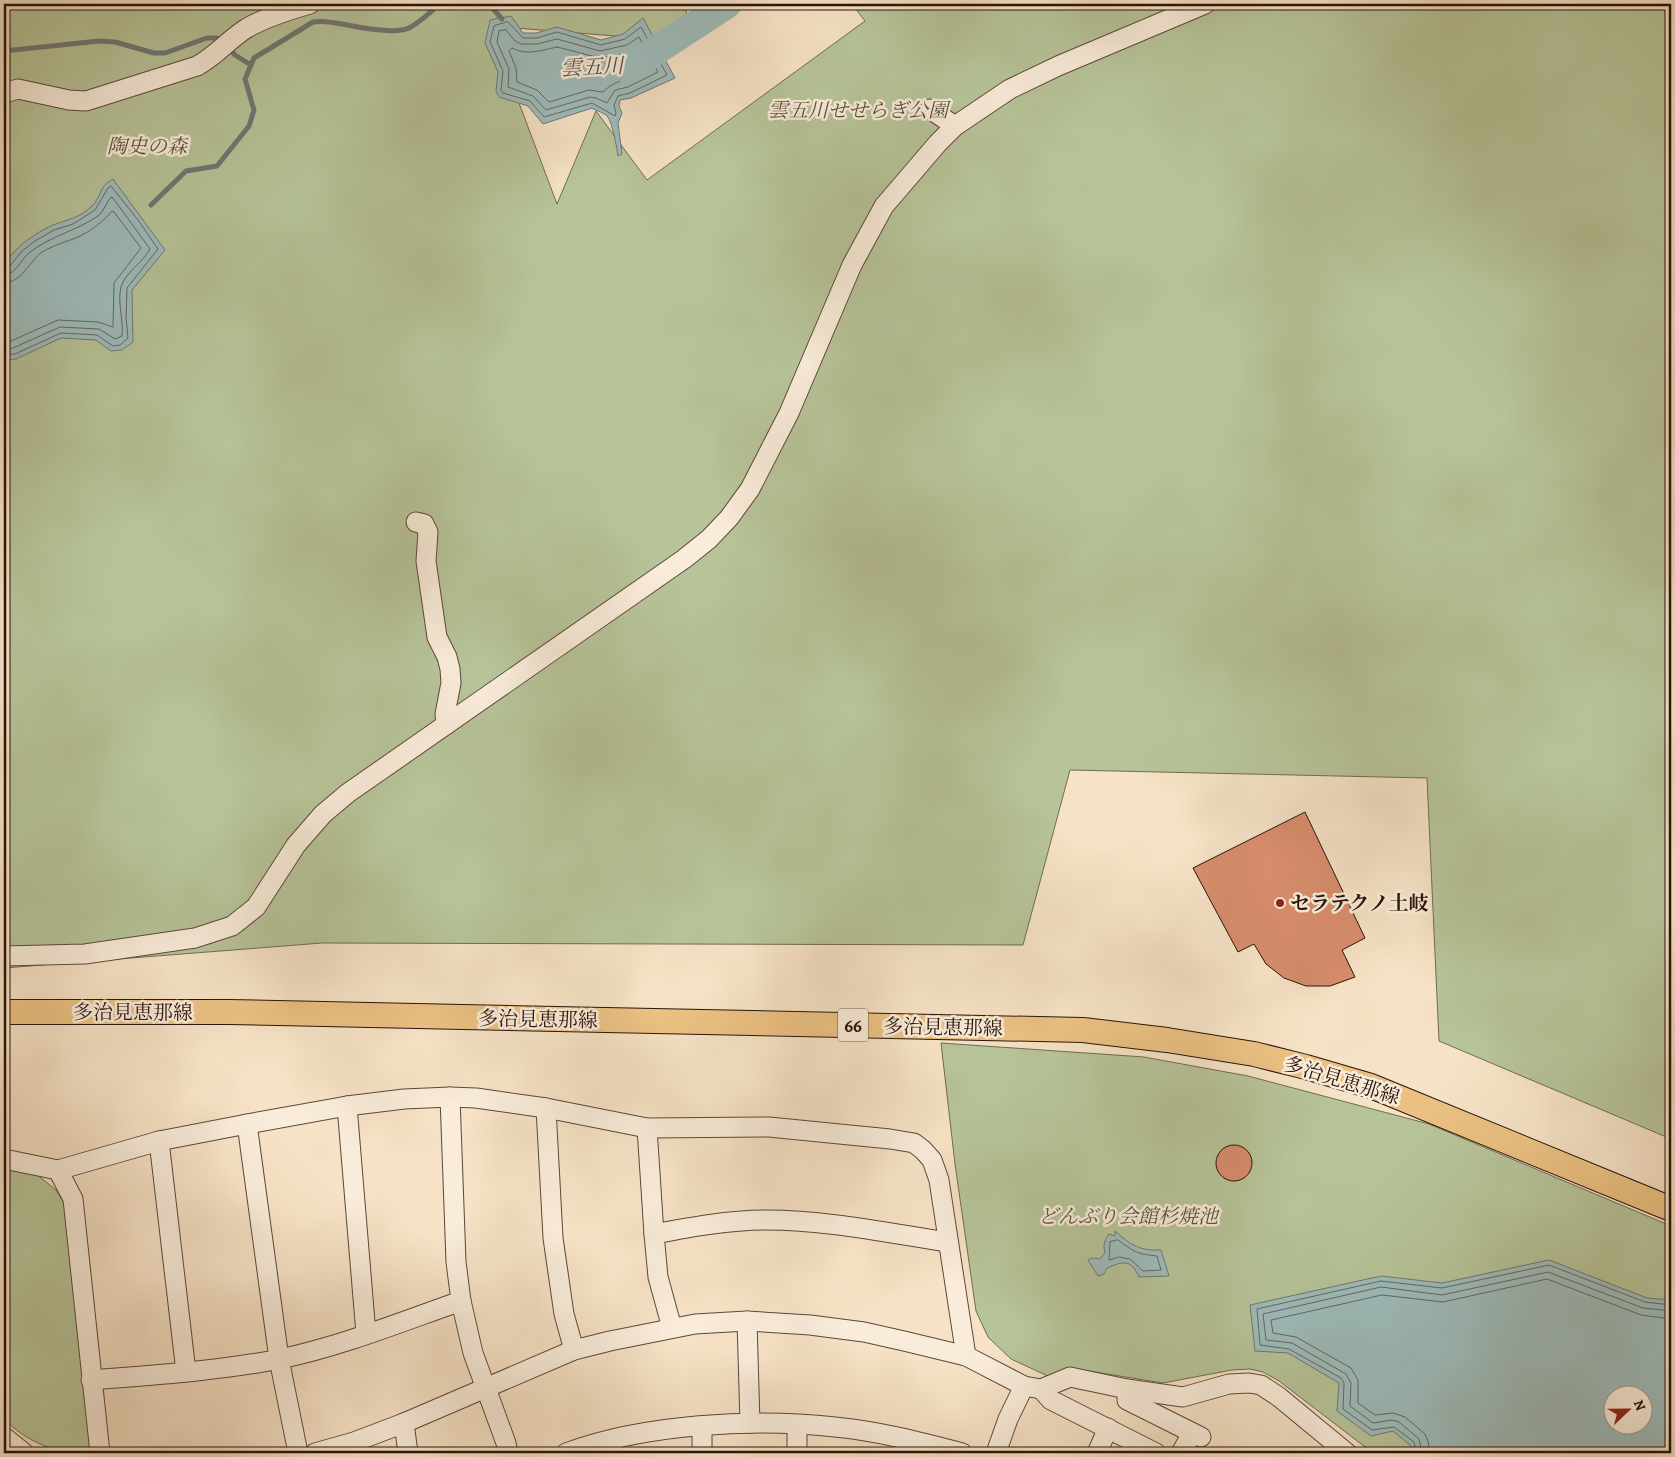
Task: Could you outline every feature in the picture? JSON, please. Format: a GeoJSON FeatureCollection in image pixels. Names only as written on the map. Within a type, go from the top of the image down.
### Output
{"type":"FeatureCollection","features":[{"type":"Feature","properties":{"kind":"main road","name":"多治見恵那線"},"geometry":{"type":"LineString","coordinates":[[4,1012],[229,1012],[1083,1030],[1167,1040],[1254,1054],[1371,1086],[1671,1209]]}},
{"type":"Feature","properties":{"kind":"street"},"geometry":{"type":"LineString","coordinates":[[4,93],[18,89],[70,100],[86,101],[198,66],[249,28],[310,4]]}},
{"type":"Feature","properties":{"kind":"street"},"geometry":{"type":"LineString","coordinates":[[4,956],[85,954],[195,938],[232,926],[256,907],[296,845],[323,814],[348,794],[684,559],[709,539],[729,518],[750,489],[789,413],[852,265],[884,206],[955,126],[1010,89],[1058,66],[1205,4]]}},
{"type":"Feature","properties":{"kind":"street"},"geometry":{"type":"LineString","coordinates":[[930,109],[955,126]]}},
{"type":"Feature","properties":{"kind":"street"},"geometry":{"type":"LineString","coordinates":[[416,522],[424,524],[428,532],[426,561],[437,637],[447,657],[450,669],[451,683],[445,714],[446,725]]}},
{"type":"Feature","properties":{"kind":"street"},"geometry":{"type":"LineString","coordinates":[[450,1097],[456,1262],[461,1301],[473,1353],[508,1453]]}},
{"type":"Feature","properties":{"kind":"street"},"geometry":{"type":"LineString","coordinates":[[4,1159],[58,1170],[160,1141],[247,1124],[347,1106],[404,1099],[450,1097],[476,1098],[546,1108],[647,1128],[769,1127],[890,1138],[914,1143],[927,1155],[936,1169],[966,1356]]}},
{"type":"Feature","properties":{"kind":"street"},"geometry":{"type":"LineString","coordinates":[[347,1106],[366,1334]]}},
{"type":"Feature","properties":{"kind":"street"},"geometry":{"type":"LineString","coordinates":[[546,1108],[553,1238],[564,1314],[574,1350]]}},
{"type":"Feature","properties":{"kind":"street"},"geometry":{"type":"LineString","coordinates":[[247,1124],[279,1359],[298,1453]]}},
{"type":"Feature","properties":{"kind":"street"},"geometry":{"type":"LineString","coordinates":[[647,1128],[658,1277],[672,1328]]}},
{"type":"Feature","properties":{"kind":"street"},"geometry":{"type":"LineString","coordinates":[[160,1141],[186,1372]]}},
{"type":"Feature","properties":{"kind":"street"},"geometry":{"type":"LineString","coordinates":[[58,1170],[73,1199],[100,1453]]}},
{"type":"Feature","properties":{"kind":"street"},"geometry":{"type":"LineString","coordinates":[[654,1234],[695,1226],[774,1220],[802,1221],[858,1228],[948,1242]]}},
{"type":"Feature","properties":{"kind":"street"},"geometry":{"type":"LineString","coordinates":[[91,1380],[186,1372],[279,1359],[319,1350],[461,1301]]}},
{"type":"Feature","properties":{"kind":"street"},"geometry":{"type":"LineString","coordinates":[[747,1321],[750,1423]]}},
{"type":"Feature","properties":{"kind":"street"},"geometry":{"type":"LineString","coordinates":[[314,1453],[354,1442],[404,1423],[574,1350],[695,1324],[747,1321],[810,1325],[864,1332],[966,1356],[1033,1388],[1051,1400],[1156,1453]]}},
{"type":"Feature","properties":{"kind":"street"},"geometry":{"type":"LineString","coordinates":[[996,1453],[1002,1432],[1033,1388],[1070,1377],[1128,1389],[1183,1397],[1229,1384],[1249,1383],[1261,1385],[1347,1453]]}},
{"type":"Feature","properties":{"kind":"street"},"geometry":{"type":"LineString","coordinates":[[1128,1389],[1127,1400],[1196,1435],[1181,1453]]}},
{"type":"Feature","properties":{"kind":"street"},"geometry":{"type":"LineString","coordinates":[[404,1423],[408,1453]]}},
{"type":"Feature","properties":{"kind":"street"},"geometry":{"type":"LineString","coordinates":[[566,1453],[608,1447],[654,1431],[750,1423],[836,1427],[901,1446],[962,1453]]}},
{"type":"Feature","properties":{"kind":"street"},"geometry":{"type":"LineString","coordinates":[[797,1424],[797,1453]]}},
{"type":"Feature","properties":{"kind":"street"},"geometry":{"type":"LineString","coordinates":[[702,1426],[702,1453]]}},
{"type":"Feature","properties":{"kind":"street"},"geometry":{"type":"LineString","coordinates":[[1097,1453],[1108,1428]]}},
{"type":"Feature","properties":{"kind":"street"},"geometry":{"type":"LineString","coordinates":[[4,1437],[24,1453]]}},
{"type":"Feature","properties":{"kind":"green space"},"geometry":{"type":"Polygon","coordinates":[[[4,4],[685,4],[691,42],[490,26],[557,204],[596,111],[647,180],[865,21],[852,4],[1671,4],[1671,1139],[1439,1041],[1427,778],[1070,770],[1023,945],[322,943],[4,968],[4,4]]]}},
{"type":"Feature","properties":{"kind":"green space","name":"どんぶり会館杉焼池"},"geometry":{"type":"Polygon","coordinates":[[[941,1043],[1144,1057],[1248,1076],[1429,1124],[1671,1226],[1671,1453],[1373,1453],[1279,1381],[1263,1372],[1250,1369],[1232,1370],[1163,1383],[1076,1369],[1050,1377],[1011,1359],[988,1337],[976,1311],[955,1164],[941,1043]]]}},
{"type":"Feature","properties":{"kind":"green space"},"geometry":{"type":"Polygon","coordinates":[[[4,1165],[35,1173],[56,1190],[65,1205],[92,1448],[87,1453],[63,1451],[42,1445],[22,1434],[4,1419],[4,1165]]]}},
{"type":"Feature","properties":{"kind":"water"},"geometry":{"type":"Polygon","coordinates":[[[511,16],[523,33],[536,33],[557,27],[601,40],[623,34],[643,18],[675,78],[631,98],[620,100],[619,106],[622,113],[618,123],[622,154],[618,156],[609,119],[606,115],[592,108],[543,124],[528,106],[499,97],[496,91],[498,72],[485,43],[490,20],[511,16]]]}},
{"type":"Feature","properties":{"kind":"water"},"geometry":{"type":"Polygon","coordinates":[[[113,179],[165,250],[132,290],[133,342],[122,350],[111,351],[96,340],[61,338],[16,359],[4,360],[4,268],[7,261],[24,242],[39,232],[79,216],[88,210],[95,202],[102,188],[113,179]]]}},
{"type":"Feature","properties":{"kind":"water"},"geometry":{"type":"Polygon","coordinates":[[[1115,1231],[1136,1246],[1161,1250],[1169,1276],[1139,1277],[1130,1264],[1122,1263],[1107,1268],[1104,1274],[1098,1276],[1088,1260],[1092,1258],[1100,1259],[1105,1253],[1104,1245],[1106,1239],[1109,1234],[1115,1236],[1115,1231]]]}},
{"type":"Feature","properties":{"kind":"water"},"geometry":{"type":"Polygon","coordinates":[[[1549,1260],[1647,1298],[1671,1300],[1671,1453],[1411,1453],[1410,1445],[1393,1431],[1371,1436],[1337,1411],[1339,1383],[1288,1353],[1255,1351],[1250,1305],[1381,1276],[1442,1283],[1549,1260]]]}},
{"type":"Feature","properties":{"kind":"building","name":"セラテクノ土岐"},"geometry":{"type":"Polygon","coordinates":[[[1305,812],[1365,938],[1342,950],[1355,977],[1330,986],[1306,986],[1284,978],[1266,964],[1254,944],[1238,952],[1193,868],[1305,812]]]}},
{"type":"Feature","properties":{"kind":"building"},"geometry":{"type":"Polygon","coordinates":[[[1234,1145],[1247,1150],[1252,1163],[1247,1176],[1234,1181],[1221,1176],[1216,1163],[1221,1150],[1234,1145]]]}},
{"type":"Feature","properties":{"kind":"waterway"},"geometry":{"type":"LineString","coordinates":[[151,205],[186,171],[217,166],[249,126],[254,110],[245,79],[254,58],[313,22],[322,21],[379,30],[403,30],[417,23],[439,4]]}},
{"type":"Feature","properties":{"kind":"waterway"},"geometry":{"type":"LineString","coordinates":[[489,4],[502,19]]}},
{"type":"Feature","properties":{"kind":"waterway","name":"雲五川"},"geometry":{"type":"LineString","coordinates":[[626,68],[629,68],[727,4]]}},
{"type":"Feature","properties":{"kind":"waterway"},"geometry":{"type":"LineString","coordinates":[[4,51],[99,41],[115,42],[154,53],[165,53],[207,38],[217,38],[223,41]]}},
{"type":"Feature","properties":{"kind":"waterway"},"geometry":{"type":"LineString","coordinates":[[228,47],[235,55],[251,65]]}},
{"type":"Feature","properties":{"kind":"place","name":"セラテクノ土岐"},"geometry":{"type":"Point","coordinates":[1280,903]}},
{"type":"Feature","properties":{"kind":"park label","name":"雲五川せせらぎ公園"},"geometry":{"type":"Point","coordinates":[858,110]}},
{"type":"Feature","properties":{"kind":"park label","name":"陶史の森"},"geometry":{"type":"Point","coordinates":[147,146]}}]}
